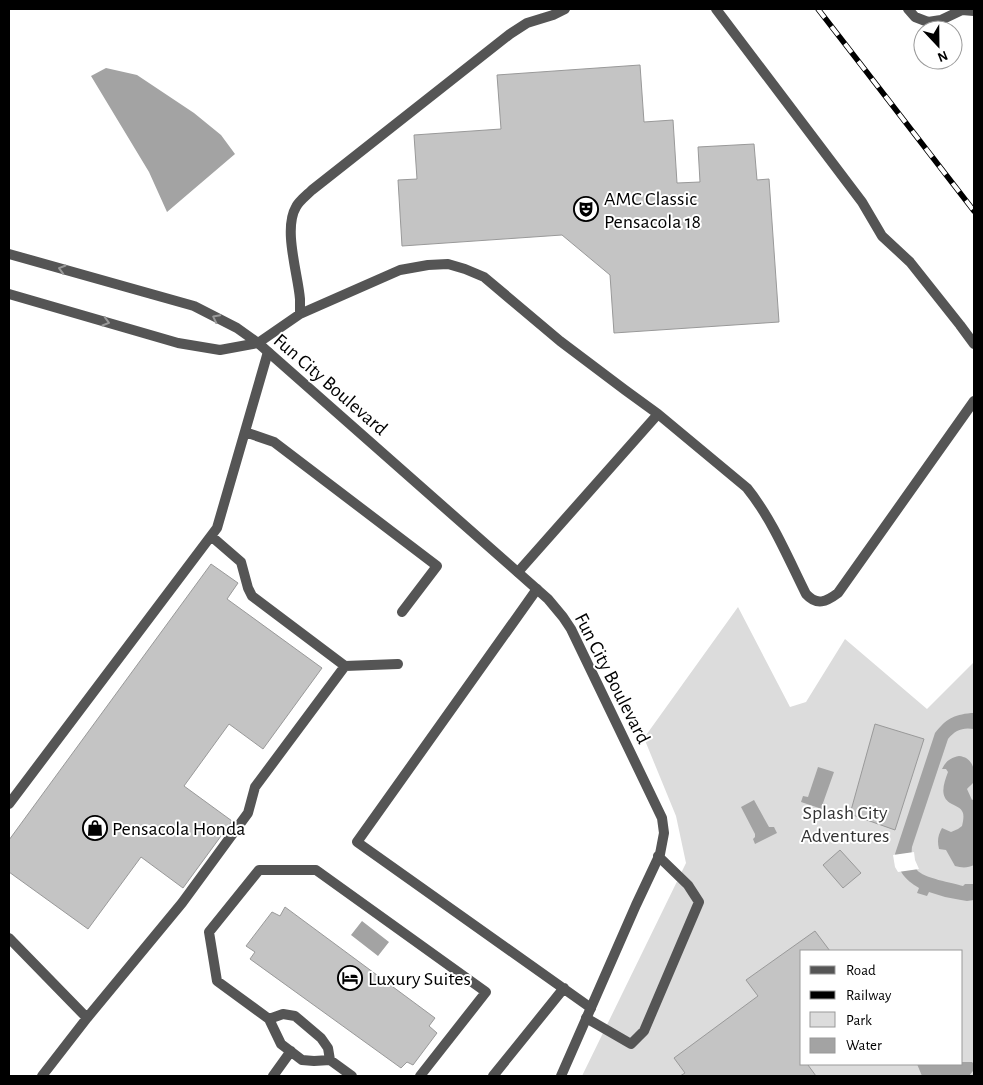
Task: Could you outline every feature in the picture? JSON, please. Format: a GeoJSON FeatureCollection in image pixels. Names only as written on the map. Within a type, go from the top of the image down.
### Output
{"type":"FeatureCollection","features":[{"type":"Feature","properties":{"kind":"street"},"geometry":{"type":"LineString","coordinates":[[300,314],[300,298],[291,232],[292,216],[296,206],[312,190],[510,34],[527,23],[565,9]]}},
{"type":"Feature","properties":{"kind":"street"},"geometry":{"type":"LineString","coordinates":[[716,9],[852,188],[882,236],[910,262],[974,344]]}},
{"type":"Feature","properties":{"kind":"street"},"geometry":{"type":"LineString","coordinates":[[908,9],[915,17],[928,22],[941,20],[962,10],[974,11]]}},
{"type":"Feature","properties":{"kind":"street","name":"Fun City Boulevard"},"geometry":{"type":"LineString","coordinates":[[9,254],[194,306],[237,328],[258,343],[537,589],[548,599],[571,629],[662,818],[664,832],[660,854],[561,1076]]}},
{"type":"Feature","properties":{"kind":"street"},"geometry":{"type":"LineString","coordinates":[[258,343],[300,314],[400,270],[448,264],[484,277],[560,340],[658,414],[747,488],[757,500],[771,524],[806,594],[812,600],[820,602],[830,599],[838,593],[974,402]]}},
{"type":"Feature","properties":{"kind":"street","name":"Fun City Boulevard"},"geometry":{"type":"LineString","coordinates":[[9,294],[178,343],[220,350],[258,343]]}},
{"type":"Feature","properties":{"kind":"street"},"geometry":{"type":"LineString","coordinates":[[9,804],[217,528],[268,352]]}},
{"type":"Feature","properties":{"kind":"street"},"geometry":{"type":"LineString","coordinates":[[518,572],[658,414]]}},
{"type":"Feature","properties":{"kind":"street"},"geometry":{"type":"LineString","coordinates":[[245,432],[274,442],[437,566],[402,612]]}},
{"type":"Feature","properties":{"kind":"street"},"geometry":{"type":"LineString","coordinates":[[211,536],[241,562],[252,596],[344,666],[398,664]]}},
{"type":"Feature","properties":{"kind":"street"},"geometry":{"type":"LineString","coordinates":[[537,589],[356,842],[591,1008]]}},
{"type":"Feature","properties":{"kind":"street"},"geometry":{"type":"LineString","coordinates":[[42,1076],[87,1018],[182,903],[248,813],[255,787],[344,666]]}},
{"type":"Feature","properties":{"kind":"street"},"geometry":{"type":"LineString","coordinates":[[586,1018],[631,1044],[644,1030],[699,902],[688,885],[658,856]]}},
{"type":"Feature","properties":{"kind":"street"},"geometry":{"type":"LineString","coordinates":[[352,1076],[330,1060],[302,1060],[281,1044],[270,1019],[217,981],[210,932],[259,870],[316,870],[486,992],[420,1076]]}},
{"type":"Feature","properties":{"kind":"street"},"geometry":{"type":"LineString","coordinates":[[9,938],[87,1018]]}},
{"type":"Feature","properties":{"kind":"street"},"geometry":{"type":"LineString","coordinates":[[492,1076],[564,988]]}},
{"type":"Feature","properties":{"kind":"street"},"geometry":{"type":"LineString","coordinates":[[270,1019],[283,1014],[295,1016],[321,1038],[328,1048],[330,1060]]}},
{"type":"Feature","properties":{"kind":"street"},"geometry":{"type":"LineString","coordinates":[[273,1076],[291,1051]]}},
{"type":"Feature","properties":{"kind":"green space","name":"Splash City Adventures"},"geometry":{"type":"Polygon","coordinates":[[[738,607],[790,707],[806,702],[845,639],[927,709],[974,662],[974,1076],[582,1076],[686,863],[676,816],[644,738],[738,607]]]}},
{"type":"Feature","properties":{"kind":"water"},"geometry":{"type":"Polygon","coordinates":[[[106,68],[137,75],[194,113],[221,135],[235,154],[167,212],[149,172],[91,76],[106,68]]]}},
{"type":"Feature","properties":{"kind":"water"},"geometry":{"type":"Polygon","coordinates":[[[974,713],[974,729],[966,728],[959,730],[948,739],[912,847],[912,853],[915,868],[920,873],[963,886],[965,884],[974,884],[974,900],[961,900],[929,892],[927,896],[917,893],[919,888],[903,874],[898,866],[895,854],[935,733],[950,718],[974,713]]]}},
{"type":"Feature","properties":{"kind":"water"},"geometry":{"type":"Polygon","coordinates":[[[959,756],[966,758],[970,762],[973,767],[974,777],[973,783],[967,789],[972,800],[974,799],[974,865],[969,867],[955,866],[946,850],[939,849],[938,843],[942,828],[951,832],[962,826],[962,811],[950,803],[943,793],[948,772],[946,769],[942,769],[949,760],[959,756]]]}},
{"type":"Feature","properties":{"kind":"water"},"geometry":{"type":"Polygon","coordinates":[[[818,767],[834,772],[823,803],[827,804],[825,810],[801,802],[803,796],[808,797],[818,767]]]}},
{"type":"Feature","properties":{"kind":"water"},"geometry":{"type":"Polygon","coordinates":[[[754,800],[769,827],[774,827],[777,833],[755,844],[753,839],[755,834],[741,807],[754,800]]]}},
{"type":"Feature","properties":{"kind":"water"},"geometry":{"type":"Polygon","coordinates":[[[362,921],[389,942],[378,956],[351,935],[362,921]]]}},
{"type":"Feature","properties":{"kind":"water"},"geometry":{"type":"Polygon","coordinates":[[[963,1062],[972,1062],[974,1064],[973,1071],[969,1076],[922,1076],[917,1065],[963,1065],[963,1062]]]}},
{"type":"Feature","properties":{"kind":"pier"},"geometry":{"type":"Polygon","coordinates":[[[914,852],[919,869],[898,872],[893,855],[914,852]]]}},
{"type":"Feature","properties":{"kind":"building","name":"AMC Classic Pensacola 18"},"geometry":{"type":"Polygon","coordinates":[[[640,65],[644,122],[673,120],[677,183],[700,182],[698,147],[754,144],[757,180],[769,179],[779,322],[614,333],[610,275],[562,235],[402,246],[398,180],[417,179],[414,135],[501,129],[497,75],[640,65]]]}},
{"type":"Feature","properties":{"kind":"building"},"geometry":{"type":"Polygon","coordinates":[[[211,564],[238,583],[227,599],[322,668],[263,749],[229,724],[184,786],[232,821],[183,888],[141,857],[88,929],[9,872],[9,840],[211,564]]]}},
{"type":"Feature","properties":{"kind":"building"},"geometry":{"type":"Polygon","coordinates":[[[875,724],[924,739],[895,830],[850,814],[875,724]]]}},
{"type":"Feature","properties":{"kind":"building"},"geometry":{"type":"Polygon","coordinates":[[[840,850],[861,873],[843,888],[823,865],[840,850]]]}},
{"type":"Feature","properties":{"kind":"building"},"geometry":{"type":"Polygon","coordinates":[[[285,907],[435,1018],[429,1026],[437,1033],[413,1065],[407,1062],[401,1068],[250,959],[255,952],[246,946],[272,912],[280,916],[285,907]]]}},
{"type":"Feature","properties":{"kind":"building"},"geometry":{"type":"Polygon","coordinates":[[[815,931],[829,950],[800,950],[800,1065],[808,1065],[816,1076],[680,1076],[685,1073],[674,1058],[758,996],[746,980],[815,931]]]}},
{"type":"Feature","properties":{"kind":"railway"},"geometry":{"type":"LineString","coordinates":[[818,9],[974,211]]}},
{"type":"Feature","properties":{"kind":"place","name":"AMC Classic Pensacola 18"},"geometry":{"type":"Point","coordinates":[586,209]}},
{"type":"Feature","properties":{"kind":"place","name":"Pensacola Honda"},"geometry":{"type":"Point","coordinates":[95,828]}},
{"type":"Feature","properties":{"kind":"place","name":"Luxury Suites"},"geometry":{"type":"Point","coordinates":[350,978]}}]}
